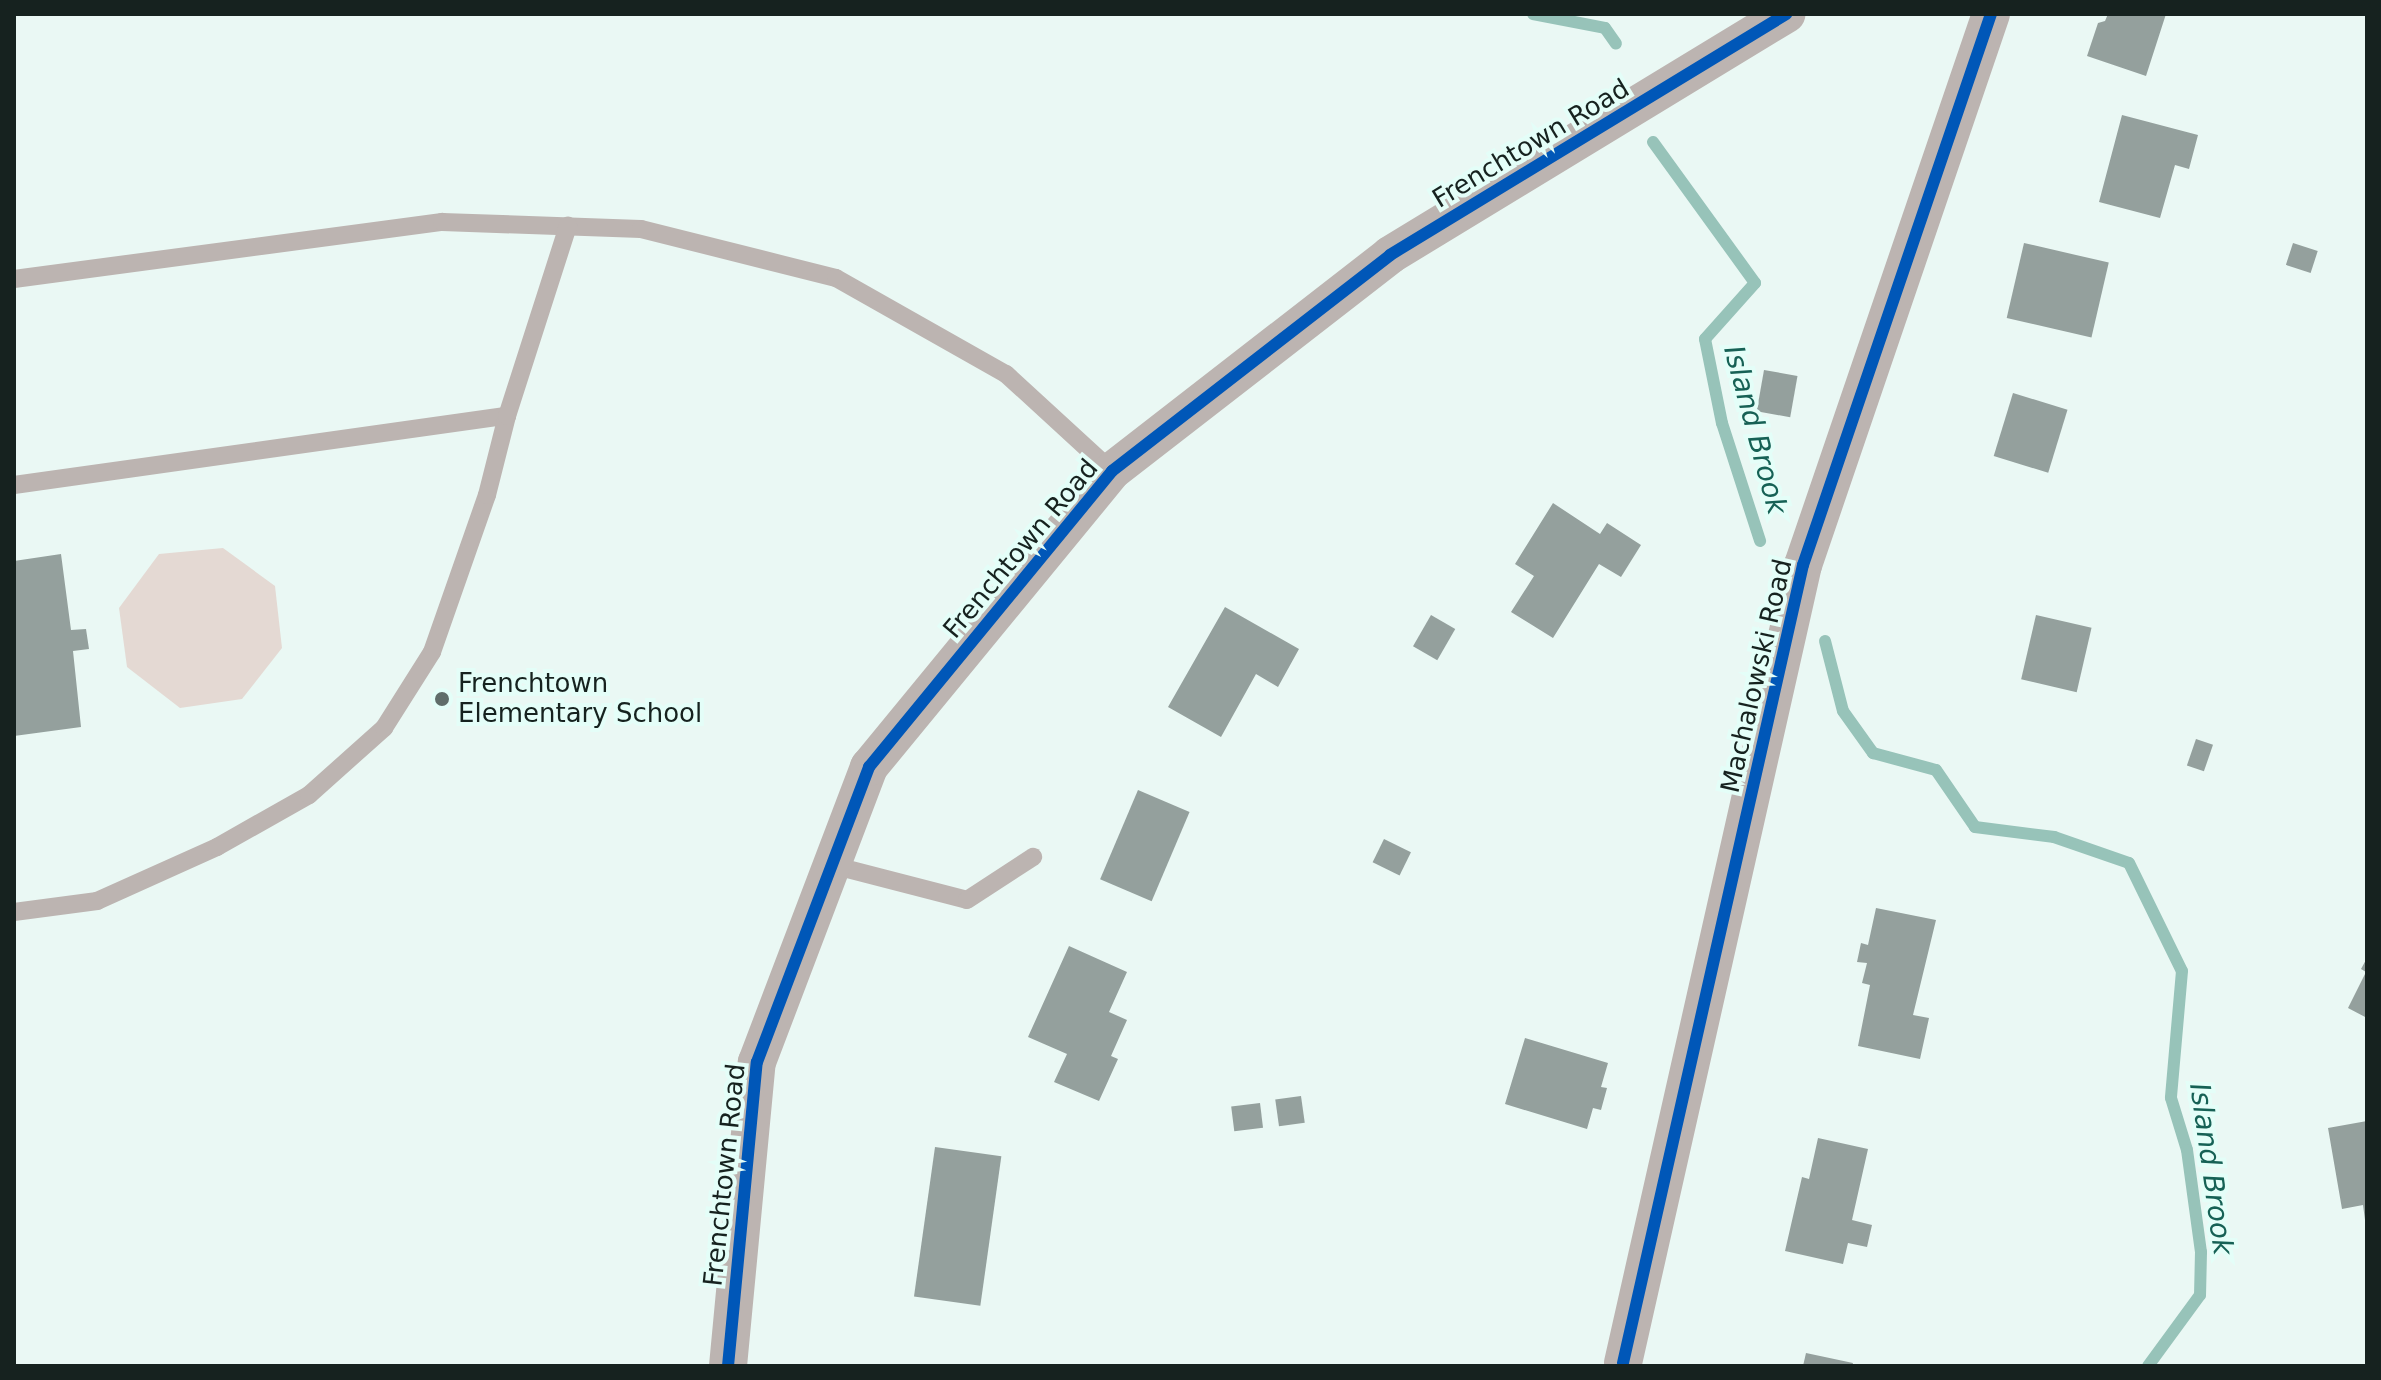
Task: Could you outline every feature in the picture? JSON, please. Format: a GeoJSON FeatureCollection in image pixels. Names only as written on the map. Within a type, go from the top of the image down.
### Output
{"type":"FeatureCollection","features":[{"type":"Feature","properties":{"kind":"street","name":"Frenchtown Road"},"geometry":{"type":"LineString","coordinates":[[728,1366],[757,1062],[869,767],[1112,471],[1390,255],[1786,14]]}},
{"type":"Feature","properties":{"kind":"street","name":"Machalowski Road"},"geometry":{"type":"LineString","coordinates":[[1623,1363],[1803,565],[1991,14]]}},
{"type":"Feature","properties":{"kind":"lane"},"geometry":{"type":"LineString","coordinates":[[14,279],[442,222],[641,229],[836,278],[1006,374],[1112,471]]}},
{"type":"Feature","properties":{"kind":"lane"},"geometry":{"type":"LineString","coordinates":[[14,912],[97,901],[217,847],[309,795],[384,728],[432,652],[487,495],[507,416],[568,226]]}},
{"type":"Feature","properties":{"kind":"lane"},"geometry":{"type":"LineString","coordinates":[[14,485],[507,416]]}},
{"type":"Feature","properties":{"kind":"lane"},"geometry":{"type":"LineString","coordinates":[[832,865],[967,900],[1033,857]]}},
{"type":"Feature","properties":{"kind":"shaded area"},"geometry":{"type":"Polygon","coordinates":[[[223,548],[275,586],[282,648],[242,699],[180,708],[127,667],[119,608],[159,554],[223,548]]]}},
{"type":"Feature","properties":{"kind":"building"},"geometry":{"type":"Polygon","coordinates":[[[2108,14],[2166,14],[2146,76],[2087,56],[2098,23],[2105,21],[2108,14]]]}},
{"type":"Feature","properties":{"kind":"building"},"geometry":{"type":"Polygon","coordinates":[[[2122,115],[2198,135],[2189,169],[2175,165],[2160,218],[2099,202],[2122,115]]]}},
{"type":"Feature","properties":{"kind":"building"},"geometry":{"type":"Polygon","coordinates":[[[2024,243],[2109,263],[2091,338],[2007,318],[2024,243]]]}},
{"type":"Feature","properties":{"kind":"building"},"geometry":{"type":"Polygon","coordinates":[[[2293,243],[2318,251],[2311,273],[2286,265],[2293,243]]]}},
{"type":"Feature","properties":{"kind":"building"},"geometry":{"type":"Polygon","coordinates":[[[1764,370],[1797,376],[1790,417],[1757,411],[1764,370]]]}},
{"type":"Feature","properties":{"kind":"building"},"geometry":{"type":"Polygon","coordinates":[[[2013,393],[2068,410],[2048,473],[1994,456],[2013,393]]]}},
{"type":"Feature","properties":{"kind":"building"},"geometry":{"type":"Polygon","coordinates":[[[1553,503],[1600,534],[1607,523],[1641,545],[1621,577],[1599,564],[1553,638],[1511,612],[1534,576],[1515,564],[1553,503]]]}},
{"type":"Feature","properties":{"kind":"building"},"geometry":{"type":"Polygon","coordinates":[[[61,554],[71,630],[86,629],[89,649],[73,651],[81,727],[14,736],[14,561],[61,554]]]}},
{"type":"Feature","properties":{"kind":"building"},"geometry":{"type":"Polygon","coordinates":[[[1225,607],[1299,649],[1278,687],[1256,674],[1221,737],[1168,707],[1225,607]]]}},
{"type":"Feature","properties":{"kind":"building"},"geometry":{"type":"Polygon","coordinates":[[[1431,615],[1455,629],[1437,660],[1413,646],[1431,615]]]}},
{"type":"Feature","properties":{"kind":"building"},"geometry":{"type":"Polygon","coordinates":[[[2036,615],[2092,628],[2077,692],[2021,679],[2036,615]]]}},
{"type":"Feature","properties":{"kind":"building"},"geometry":{"type":"Polygon","coordinates":[[[2196,739],[2213,745],[2204,771],[2187,765],[2196,739]]]}},
{"type":"Feature","properties":{"kind":"building"},"geometry":{"type":"Polygon","coordinates":[[[1138,790],[1190,812],[1152,901],[1100,879],[1138,790]]]}},
{"type":"Feature","properties":{"kind":"building"},"geometry":{"type":"Polygon","coordinates":[[[1384,839],[1411,852],[1400,876],[1373,862],[1384,839]]]}},
{"type":"Feature","properties":{"kind":"building"},"geometry":{"type":"Polygon","coordinates":[[[1876,908],[1936,920],[1913,1015],[1929,1018],[1920,1059],[1858,1046],[1870,985],[1862,983],[1867,963],[1857,962],[1861,943],[1868,945],[1876,908]]]}},
{"type":"Feature","properties":{"kind":"building"},"geometry":{"type":"Polygon","coordinates":[[[1069,946],[1127,972],[1109,1012],[1127,1020],[1111,1056],[1118,1059],[1099,1101],[1054,1082],[1067,1054],[1028,1037],[1069,946]]]}},
{"type":"Feature","properties":{"kind":"building"},"geometry":{"type":"Polygon","coordinates":[[[2367,958],[2367,1018],[2348,1008],[2366,972],[2361,969],[2367,958]]]}},
{"type":"Feature","properties":{"kind":"building"},"geometry":{"type":"Polygon","coordinates":[[[1525,1038],[1608,1063],[1601,1087],[1607,1088],[1601,1110],[1593,1108],[1587,1129],[1505,1104],[1525,1038]]]}},
{"type":"Feature","properties":{"kind":"building"},"geometry":{"type":"Polygon","coordinates":[[[1301,1096],[1305,1123],[1279,1126],[1275,1100],[1301,1096]]]}},
{"type":"Feature","properties":{"kind":"building"},"geometry":{"type":"Polygon","coordinates":[[[1260,1103],[1263,1128],[1234,1131],[1231,1107],[1260,1103]]]}},
{"type":"Feature","properties":{"kind":"building"},"geometry":{"type":"Polygon","coordinates":[[[2367,1121],[2365,1220],[2363,1205],[2342,1209],[2328,1128],[2367,1121]]]}},
{"type":"Feature","properties":{"kind":"building"},"geometry":{"type":"Polygon","coordinates":[[[1818,1138],[1868,1149],[1852,1220],[1872,1225],[1867,1247],[1848,1243],[1843,1264],[1785,1251],[1802,1177],[1809,1179],[1818,1138]]]}},
{"type":"Feature","properties":{"kind":"building"},"geometry":{"type":"Polygon","coordinates":[[[935,1147],[1001,1156],[980,1306],[914,1297],[935,1147]]]}},
{"type":"Feature","properties":{"kind":"building"},"geometry":{"type":"Polygon","coordinates":[[[1806,1353],[1853,1363],[1852,1366],[1803,1366],[1806,1353]]]}},
{"type":"Feature","properties":{"kind":"waterway","name":"Island Brook"},"geometry":{"type":"LineString","coordinates":[[1533,14],[1605,28],[1616,44]]}},
{"type":"Feature","properties":{"kind":"waterway","name":"Island Brook"},"geometry":{"type":"LineString","coordinates":[[1653,142],[1755,283],[1705,339],[1722,423],[1760,541]]}},
{"type":"Feature","properties":{"kind":"waterway","name":"Island Brook"},"geometry":{"type":"LineString","coordinates":[[1825,641],[1843,711],[1873,753],[1936,770],[1975,827],[2054,837],[2129,863],[2182,971],[2171,1098],[2187,1150],[2201,1252],[2200,1295],[2148,1366]]}},
{"type":"Feature","properties":{"kind":"cycle path"},"geometry":{"type":"LineString","coordinates":[[728,1366],[757,1062],[869,767],[1112,471],[1390,255],[1786,14]]}},
{"type":"Feature","properties":{"kind":"cycle path"},"geometry":{"type":"LineString","coordinates":[[1623,1363],[1803,565],[1991,14]]}},
{"type":"Feature","properties":{"kind":"place","name":"Frenchtown Elementary School"},"geometry":{"type":"Point","coordinates":[442,699]}}]}
